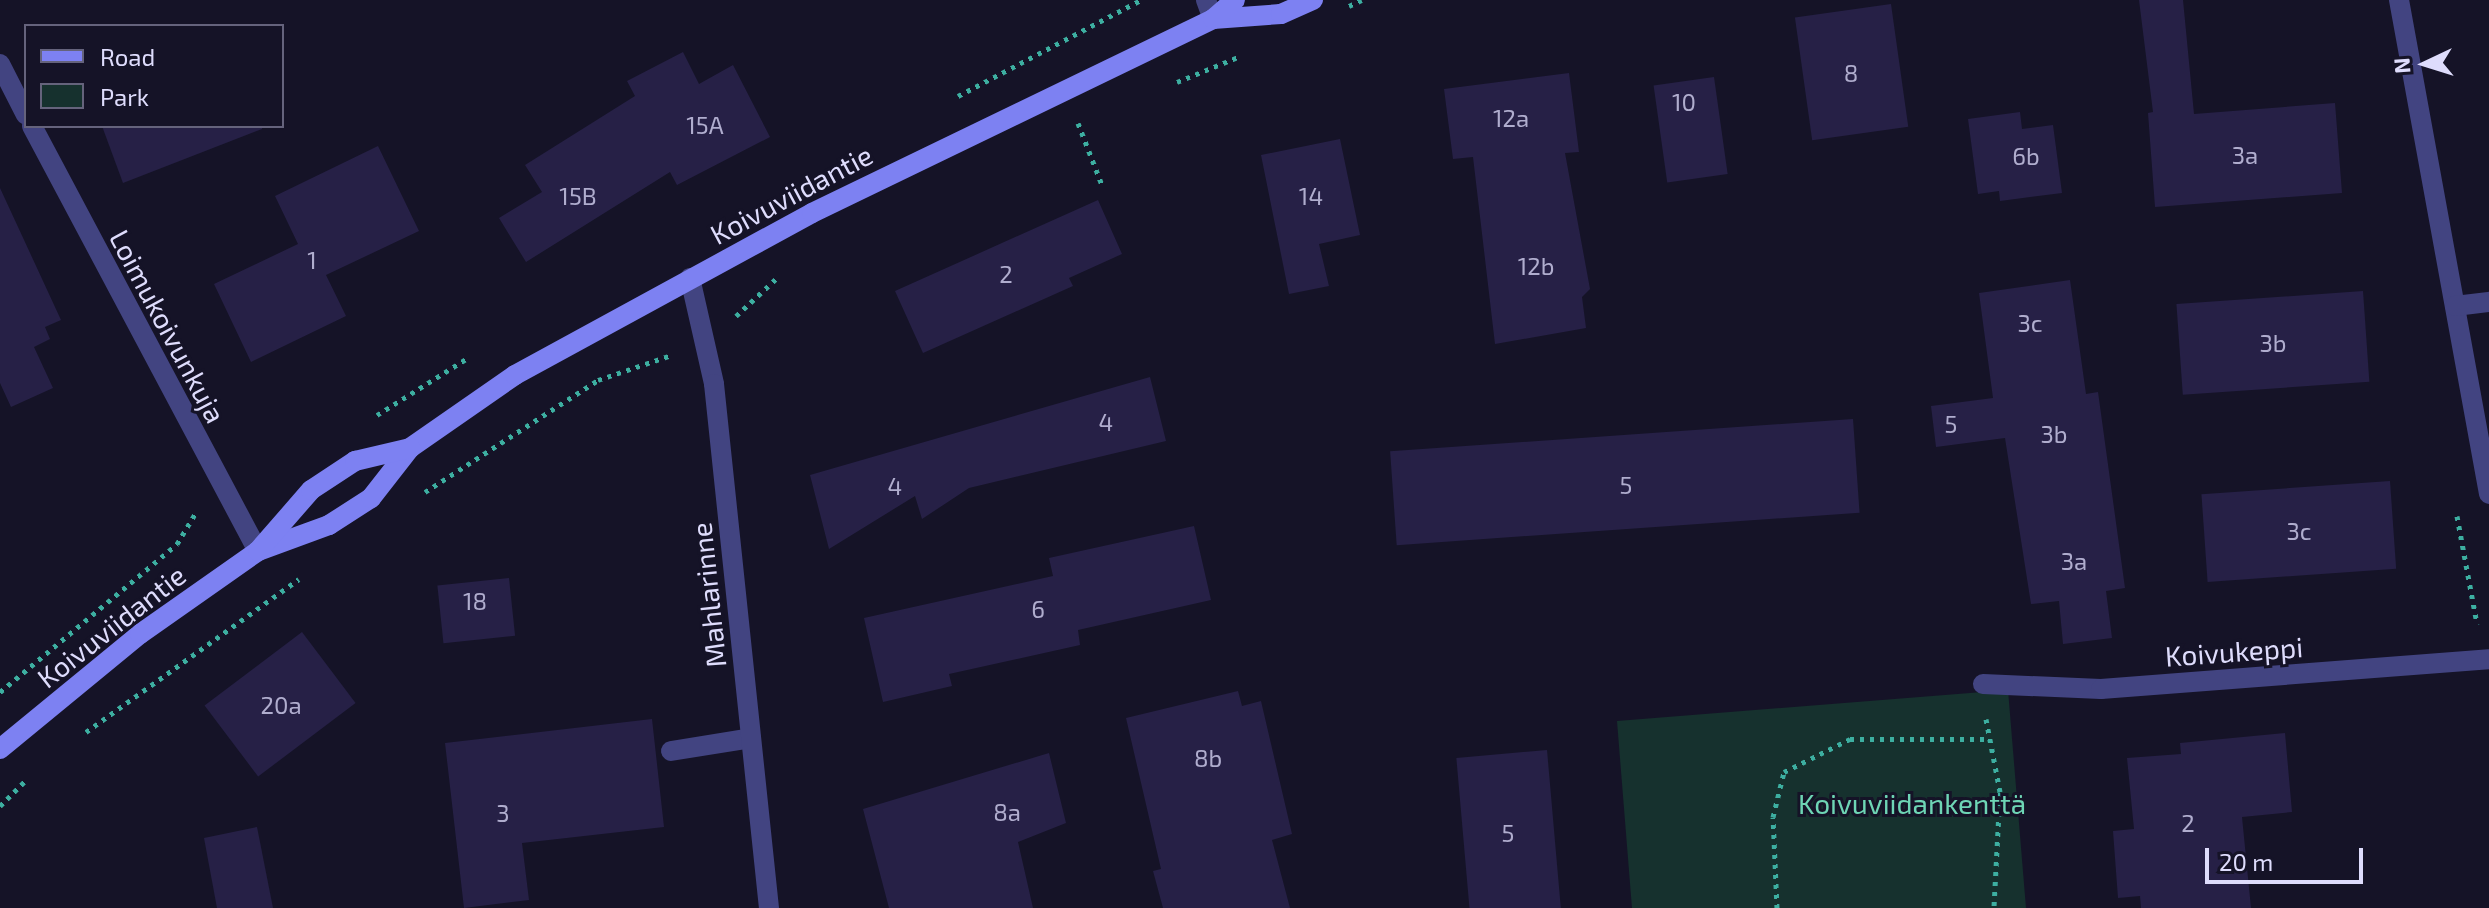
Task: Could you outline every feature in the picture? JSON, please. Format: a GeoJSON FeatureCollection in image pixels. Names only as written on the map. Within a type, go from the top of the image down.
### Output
{"type":"FeatureCollection","features":[{"type":"Feature","properties":{"kind":"street","name":"Koivuviidantie"},"geometry":{"type":"LineString","coordinates":[[258,551],[329,525],[371,498],[410,448],[515,375],[690,278],[1210,10],[1235,0]]}},
{"type":"Feature","properties":{"kind":"street","name":"Koivuviidantie"},"geometry":{"type":"LineString","coordinates":[[1210,10],[1281,14],[1313,0]]}},
{"type":"Feature","properties":{"kind":"street"},"geometry":{"type":"LineString","coordinates":[[2399,0],[2489,494]]}},
{"type":"Feature","properties":{"kind":"street"},"geometry":{"type":"LineString","coordinates":[[0,64],[24,111]]}},
{"type":"Feature","properties":{"kind":"street","name":"Loimukoivunkuja"},"geometry":{"type":"LineString","coordinates":[[33,128],[258,551]]}},
{"type":"Feature","properties":{"kind":"street","name":"Mahlarinne"},"geometry":{"type":"LineString","coordinates":[[690,278],[703,335],[769,908]]}},
{"type":"Feature","properties":{"kind":"street"},"geometry":{"type":"LineString","coordinates":[[2455,306],[2489,302]]}},
{"type":"Feature","properties":{"kind":"street","name":"Koivuviidantie"},"geometry":{"type":"LineString","coordinates":[[0,749],[140,634],[258,551],[311,490],[355,461],[410,448]]}},
{"type":"Feature","properties":{"kind":"street","name":"Koivukeppi"},"geometry":{"type":"LineString","coordinates":[[1983,684],[2101,689],[2489,659]]}},
{"type":"Feature","properties":{"kind":"street"},"geometry":{"type":"LineString","coordinates":[[671,751],[751,738]]}},
{"type":"Feature","properties":{"kind":"path"},"geometry":{"type":"LineString","coordinates":[[1334,13],[1362,0]]}},
{"type":"Feature","properties":{"kind":"path"},"geometry":{"type":"LineString","coordinates":[[1165,87],[1251,51]]}},
{"type":"Feature","properties":{"kind":"path"},"geometry":{"type":"LineString","coordinates":[[1064,128],[1093,116]]}},
{"type":"Feature","properties":{"kind":"path"},"geometry":{"type":"LineString","coordinates":[[1078,122],[1102,185]]}},
{"type":"Feature","properties":{"kind":"path"},"geometry":{"type":"LineString","coordinates":[[415,500],[557,403],[598,380],[648,368],[748,309],[786,267]]}},
{"type":"Feature","properties":{"kind":"path"},"geometry":{"type":"LineString","coordinates":[[79,737],[311,571]]}},
{"type":"Feature","properties":{"kind":"path"},"geometry":{"type":"LineString","coordinates":[[1983,684],[2002,851],[1994,908]]}},
{"type":"Feature","properties":{"kind":"path"},"geometry":{"type":"LineString","coordinates":[[1777,908],[1773,817],[1784,772],[1850,739],[1988,739]]}},
{"type":"Feature","properties":{"kind":"path"},"geometry":{"type":"LineString","coordinates":[[0,806],[41,766]]}},
{"type":"Feature","properties":{"kind":"green space","name":"Koivuviidankenttä"},"geometry":{"type":"Polygon","coordinates":[[[2008,690],[2026,908],[1632,908],[1617,721],[2008,690]]]}},
{"type":"Feature","properties":{"kind":"building"},"geometry":{"type":"Polygon","coordinates":[[[2139,0],[2183,0],[2194,114],[2335,103],[2342,193],[2155,207],[2148,113],[2153,112],[2139,0]]]}},
{"type":"Feature","properties":{"kind":"building"},"geometry":{"type":"Polygon","coordinates":[[[1891,4],[1908,127],[1812,140],[1795,17],[1891,4]]]}},
{"type":"Feature","properties":{"kind":"building"},"geometry":{"type":"Polygon","coordinates":[[[683,52],[699,84],[733,65],[770,137],[677,185],[670,172],[526,262],[499,218],[542,192],[525,165],[635,96],[627,81],[683,52]]]}},
{"type":"Feature","properties":{"kind":"building"},"geometry":{"type":"Polygon","coordinates":[[[1569,73],[1579,152],[1565,153],[1590,289],[1582,297],[1586,328],[1495,344],[1473,157],[1453,159],[1444,89],[1569,73]]]}},
{"type":"Feature","properties":{"kind":"building"},"geometry":{"type":"Polygon","coordinates":[[[1714,77],[1728,174],[1667,183],[1654,85],[1714,77]]]}},
{"type":"Feature","properties":{"kind":"building"},"geometry":{"type":"Polygon","coordinates":[[[2020,112],[2022,129],[2053,125],[2062,193],[2000,201],[1999,191],[1978,194],[1968,119],[2020,112]]]}},
{"type":"Feature","properties":{"kind":"building"},"geometry":{"type":"Polygon","coordinates":[[[103,128],[262,128],[262,129],[123,183],[103,128]]]}},
{"type":"Feature","properties":{"kind":"building"},"geometry":{"type":"Polygon","coordinates":[[[1340,139],[1360,235],[1319,244],[1329,286],[1289,294],[1261,155],[1340,139]]]}},
{"type":"Feature","properties":{"kind":"building"},"geometry":{"type":"Polygon","coordinates":[[[378,146],[419,231],[326,275],[346,316],[251,362],[214,284],[298,244],[275,196],[378,146]]]}},
{"type":"Feature","properties":{"kind":"building"},"geometry":{"type":"Polygon","coordinates":[[[0,188],[61,320],[45,327],[50,339],[34,347],[53,388],[11,407],[0,383],[0,188]]]}},
{"type":"Feature","properties":{"kind":"building"},"geometry":{"type":"Polygon","coordinates":[[[1098,200],[1122,254],[1069,278],[1073,286],[923,353],[895,291],[1098,200]]]}},
{"type":"Feature","properties":{"kind":"building"},"geometry":{"type":"Polygon","coordinates":[[[2070,280],[2086,394],[2098,392],[2125,588],[2106,591],[2112,638],[2063,644],[2059,601],[2031,604],[2005,438],[1936,447],[1931,406],[1993,398],[1979,293],[2070,280]]]}},
{"type":"Feature","properties":{"kind":"building"},"geometry":{"type":"Polygon","coordinates":[[[2363,291],[2369,382],[2183,395],[2176,304],[2363,291]]]}},
{"type":"Feature","properties":{"kind":"building"},"geometry":{"type":"Polygon","coordinates":[[[1150,377],[1166,441],[969,488],[922,519],[915,496],[829,549],[810,475],[1150,377]]]}},
{"type":"Feature","properties":{"kind":"building"},"geometry":{"type":"Polygon","coordinates":[[[1853,419],[1860,513],[1397,545],[1390,451],[1853,419]]]}},
{"type":"Feature","properties":{"kind":"building"},"geometry":{"type":"Polygon","coordinates":[[[2390,481],[2396,569],[2208,582],[2201,494],[2390,481]]]}},
{"type":"Feature","properties":{"kind":"building"},"geometry":{"type":"Polygon","coordinates":[[[1194,526],[1211,600],[1078,630],[1080,645],[949,674],[952,686],[883,702],[864,618],[1053,576],[1049,558],[1194,526]]]}},
{"type":"Feature","properties":{"kind":"building"},"geometry":{"type":"Polygon","coordinates":[[[509,578],[515,636],[443,643],[437,586],[509,578]]]}},
{"type":"Feature","properties":{"kind":"building"},"geometry":{"type":"Polygon","coordinates":[[[302,632],[356,703],[258,776],[205,705],[302,632]]]}},
{"type":"Feature","properties":{"kind":"building"},"geometry":{"type":"Polygon","coordinates":[[[1238,691],[1242,706],[1261,701],[1292,834],[1272,840],[1290,908],[1163,908],[1153,871],[1161,869],[1126,718],[1238,691]]]}},
{"type":"Feature","properties":{"kind":"building"},"geometry":{"type":"Polygon","coordinates":[[[652,719],[664,827],[522,843],[529,900],[464,908],[445,743],[652,719]]]}},
{"type":"Feature","properties":{"kind":"building"},"geometry":{"type":"Polygon","coordinates":[[[2285,733],[2292,812],[2242,817],[2251,908],[2141,908],[2140,896],[2118,898],[2113,831],[2134,829],[2127,758],[2181,754],[2180,743],[2285,733]]]}},
{"type":"Feature","properties":{"kind":"building"},"geometry":{"type":"Polygon","coordinates":[[[1547,750],[1561,908],[1469,908],[1456,758],[1547,750]]]}},
{"type":"Feature","properties":{"kind":"building"},"geometry":{"type":"Polygon","coordinates":[[[1049,753],[1066,823],[1018,842],[1033,908],[889,908],[863,809],[1049,753]]]}},
{"type":"Feature","properties":{"kind":"building"},"geometry":{"type":"Polygon","coordinates":[[[257,827],[273,908],[217,908],[204,838],[257,827]]]}}]}
